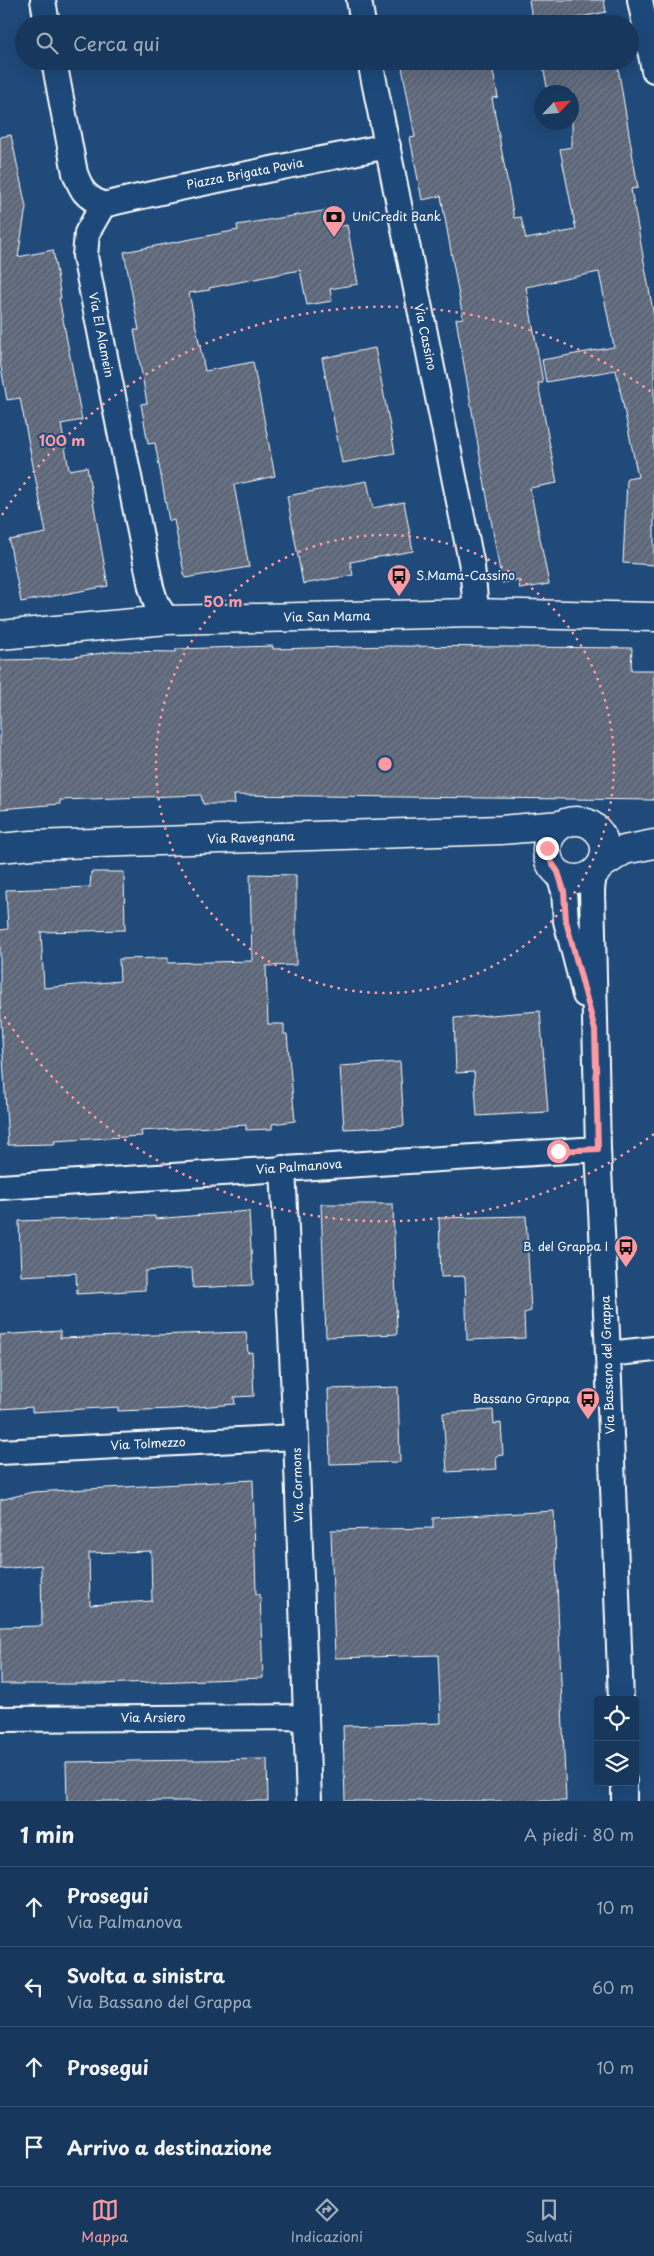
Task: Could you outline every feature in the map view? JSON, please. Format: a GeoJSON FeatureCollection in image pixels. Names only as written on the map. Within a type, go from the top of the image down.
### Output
{"type":"FeatureCollection","features":[{"type":"Feature","properties":{"kind":"street"},"geometry":{"type":"LineString","coordinates":[[43,0],[46,15]]}},
{"type":"Feature","properties":{"kind":"street"},"geometry":{"type":"LineString","coordinates":[[358,0],[361,15]]}},
{"type":"Feature","properties":{"kind":"street"},"geometry":{"type":"LineString","coordinates":[[640,0],[654,70]]}},
{"type":"Feature","properties":{"kind":"street"},"geometry":{"type":"LineString","coordinates":[[56,70],[75,173],[80,188],[87,197],[102,205]]}},
{"type":"Feature","properties":{"kind":"street","name":"Via Cassino"},"geometry":{"type":"LineString","coordinates":[[372,70],[472,566],[475,599],[474,613]]}},
{"type":"Feature","properties":{"kind":"street","name":"Piazza Brigata Pavia"},"geometry":{"type":"LineString","coordinates":[[102,205],[194,183],[265,172],[388,146]]}},
{"type":"Feature","properties":{"kind":"street","name":"Via El Alamein"},"geometry":{"type":"LineString","coordinates":[[102,205],[87,233],[85,256],[151,587],[156,603],[167,620]]}},
{"type":"Feature","properties":{"kind":"street","name":"Via San Mama"},"geometry":{"type":"LineString","coordinates":[[0,635],[167,620],[474,613],[654,617]]}},
{"type":"Feature","properties":{"kind":"street"},"geometry":{"type":"LineString","coordinates":[[597,869],[604,856],[604,846],[602,837],[596,829],[579,822],[561,825],[549,839],[553,865],[576,879],[586,878],[624,850],[654,844]]}},
{"type":"Feature","properties":{"kind":"street","name":"Via Ravegnana"},"geometry":{"type":"LineString","coordinates":[[0,848],[42,844],[502,830],[561,825]]}},
{"type":"Feature","properties":{"kind":"street","name":"Via Ravegnana"},"geometry":{"type":"LineString","coordinates":[[502,830],[525,840],[553,865]]}},
{"type":"Feature","properties":{"kind":"street","name":"Via Bassano del Grappa"},"geometry":{"type":"LineString","coordinates":[[553,865],[564,891],[566,921],[595,1030]]}},
{"type":"Feature","properties":{"kind":"street","name":"Via Bassano del Grappa"},"geometry":{"type":"LineString","coordinates":[[597,869],[592,890],[598,1149],[621,1696]]}},
{"type":"Feature","properties":{"kind":"street","name":"Via Palmanova"},"geometry":{"type":"LineString","coordinates":[[0,1187],[598,1149]]}},
{"type":"Feature","properties":{"kind":"street","name":"Via Cormons"},"geometry":{"type":"LineString","coordinates":[[283,1168],[296,1437],[309,1801]]}},
{"type":"Feature","properties":{"kind":"street"},"geometry":{"type":"LineString","coordinates":[[608,1354],[654,1349]]}},
{"type":"Feature","properties":{"kind":"street","name":"Via Tolmezzo"},"geometry":{"type":"LineString","coordinates":[[0,1452],[296,1437]]}},
{"type":"Feature","properties":{"kind":"street","name":"Via Arsiero"},"geometry":{"type":"LineString","coordinates":[[0,1719],[306,1717]]}},
{"type":"Feature","properties":{"kind":"street"},"geometry":{"type":"LineString","coordinates":[[624,1786],[624,1801]]}},
{"type":"Feature","properties":{"kind":"building"},"geometry":{"type":"Polygon","coordinates":[[[529,0],[604,0],[606,12],[591,15],[532,15],[529,0]]]}},
{"type":"Feature","properties":{"kind":"building"},"geometry":{"type":"Polygon","coordinates":[[[403,70],[493,70],[498,97],[492,98],[514,218],[521,217],[526,239],[576,230],[560,149],[572,147],[572,130],[579,130],[579,85],[547,85],[544,70],[618,70],[638,188],[631,189],[654,317],[654,565],[623,563],[627,479],[638,477],[616,370],[546,382],[542,360],[614,347],[599,272],[526,287],[543,383],[538,383],[557,483],[530,488],[549,584],[520,589],[518,580],[502,583],[456,319],[463,318],[441,196],[422,200],[410,138],[415,137],[403,70]]]}},
{"type":"Feature","properties":{"kind":"building"},"geometry":{"type":"Polygon","coordinates":[[[11,135],[26,207],[18,257],[53,250],[61,298],[59,298],[82,420],[61,424],[69,470],[87,467],[108,586],[21,602],[9,540],[46,533],[20,398],[7,400],[0,362],[0,137],[11,135]]]}},
{"type":"Feature","properties":{"kind":"building"},"geometry":{"type":"Polygon","coordinates":[[[335,209],[338,227],[347,225],[358,284],[330,289],[332,301],[307,305],[300,270],[189,293],[205,371],[253,362],[275,476],[234,485],[249,567],[185,578],[174,520],[169,521],[155,443],[148,444],[141,404],[147,403],[134,330],[139,330],[124,252],[238,230],[237,225],[335,209]]]}},
{"type":"Feature","properties":{"kind":"building"},"geometry":{"type":"Polygon","coordinates":[[[375,348],[395,453],[342,463],[322,358],[375,348]]]}},
{"type":"Feature","properties":{"kind":"building"},"geometry":{"type":"Polygon","coordinates":[[[367,481],[373,508],[404,502],[413,551],[350,562],[353,575],[303,584],[287,496],[367,481]]]}},
{"type":"Feature","properties":{"kind":"building"},"geometry":{"type":"Polygon","coordinates":[[[273,646],[273,649],[391,646],[632,648],[631,670],[654,670],[654,800],[234,795],[235,804],[203,804],[201,795],[60,800],[60,804],[0,809],[0,660],[59,659],[117,651],[176,652],[176,649],[273,646]]]}},
{"type":"Feature","properties":{"kind":"building"},"geometry":{"type":"Polygon","coordinates":[[[91,872],[124,872],[125,930],[41,932],[44,988],[120,981],[119,959],[168,958],[168,963],[252,961],[250,874],[296,875],[296,965],[266,966],[268,1024],[284,1024],[284,1034],[287,1034],[295,1121],[272,1124],[272,1129],[246,1130],[246,1125],[141,1131],[142,1136],[54,1141],[55,1144],[8,1145],[0,1004],[0,930],[8,929],[6,890],[90,887],[91,872]]]}},
{"type":"Feature","properties":{"kind":"building"},"geometry":{"type":"Polygon","coordinates":[[[540,1011],[548,1112],[477,1116],[474,1072],[456,1073],[454,1018],[540,1011]]]}},
{"type":"Feature","properties":{"kind":"building"},"geometry":{"type":"Polygon","coordinates":[[[400,1062],[404,1126],[344,1129],[340,1066],[400,1062]]]}},
{"type":"Feature","properties":{"kind":"building"},"geometry":{"type":"Polygon","coordinates":[[[321,1204],[393,1204],[397,1334],[326,1337],[321,1204]]]}},
{"type":"Feature","properties":{"kind":"building"},"geometry":{"type":"Polygon","coordinates":[[[249,1211],[253,1285],[193,1288],[192,1268],[145,1271],[145,1290],[77,1294],[76,1273],[21,1276],[19,1221],[155,1216],[155,1219],[249,1211]]]}},
{"type":"Feature","properties":{"kind":"building"},"geometry":{"type":"Polygon","coordinates":[[[526,1216],[531,1311],[524,1313],[525,1338],[467,1340],[465,1276],[441,1277],[439,1218],[526,1216]]]}},
{"type":"Feature","properties":{"kind":"building"},"geometry":{"type":"Polygon","coordinates":[[[60,1331],[60,1338],[246,1332],[248,1353],[252,1352],[254,1396],[234,1397],[235,1404],[173,1409],[118,1411],[118,1407],[32,1412],[32,1407],[0,1409],[0,1335],[60,1331]]]}},
{"type":"Feature","properties":{"kind":"building"},"geometry":{"type":"Polygon","coordinates":[[[398,1387],[400,1462],[330,1464],[328,1389],[398,1387]]]}},
{"type":"Feature","properties":{"kind":"building"},"geometry":{"type":"Polygon","coordinates":[[[493,1410],[494,1424],[501,1423],[503,1455],[496,1456],[497,1469],[447,1472],[443,1413],[493,1410]]]}},
{"type":"Feature","properties":{"kind":"building"},"geometry":{"type":"Polygon","coordinates":[[[253,1480],[256,1594],[260,1594],[263,1678],[99,1684],[0,1684],[0,1627],[42,1626],[41,1565],[0,1569],[0,1500],[33,1492],[253,1480]],[[151,1551],[89,1553],[90,1605],[152,1601],[151,1551]]]}},
{"type":"Feature","properties":{"kind":"building"},"geometry":{"type":"Polygon","coordinates":[[[554,1511],[566,1801],[345,1801],[343,1726],[441,1723],[438,1655],[335,1658],[331,1530],[433,1528],[433,1518],[554,1511]]]}},
{"type":"Feature","properties":{"kind":"building"},"geometry":{"type":"Polygon","coordinates":[[[267,1759],[268,1801],[67,1801],[66,1762],[267,1759]]]}},
{"type":"Feature","properties":{"kind":"place","name":"UniCredit Bank"},"geometry":{"type":"Point","coordinates":[334,238]}},
{"type":"Feature","properties":{"kind":"place","name":"S.Mama-Cassino"},"geometry":{"type":"Point","coordinates":[399,597]}},
{"type":"Feature","properties":{"kind":"place","name":"B. del Grappa I"},"geometry":{"type":"Point","coordinates":[626,1268]}},
{"type":"Feature","properties":{"kind":"place","name":"Bassano Grappa"},"geometry":{"type":"Point","coordinates":[588,1420]}},
{"type":"Feature","properties":{"kind":"route"},"geometry":{"type":"LineString","coordinates":[[547,848],[551,865],[558,872],[564,891],[566,921],[595,1030],[598,1149],[558,1151]]}}]}
